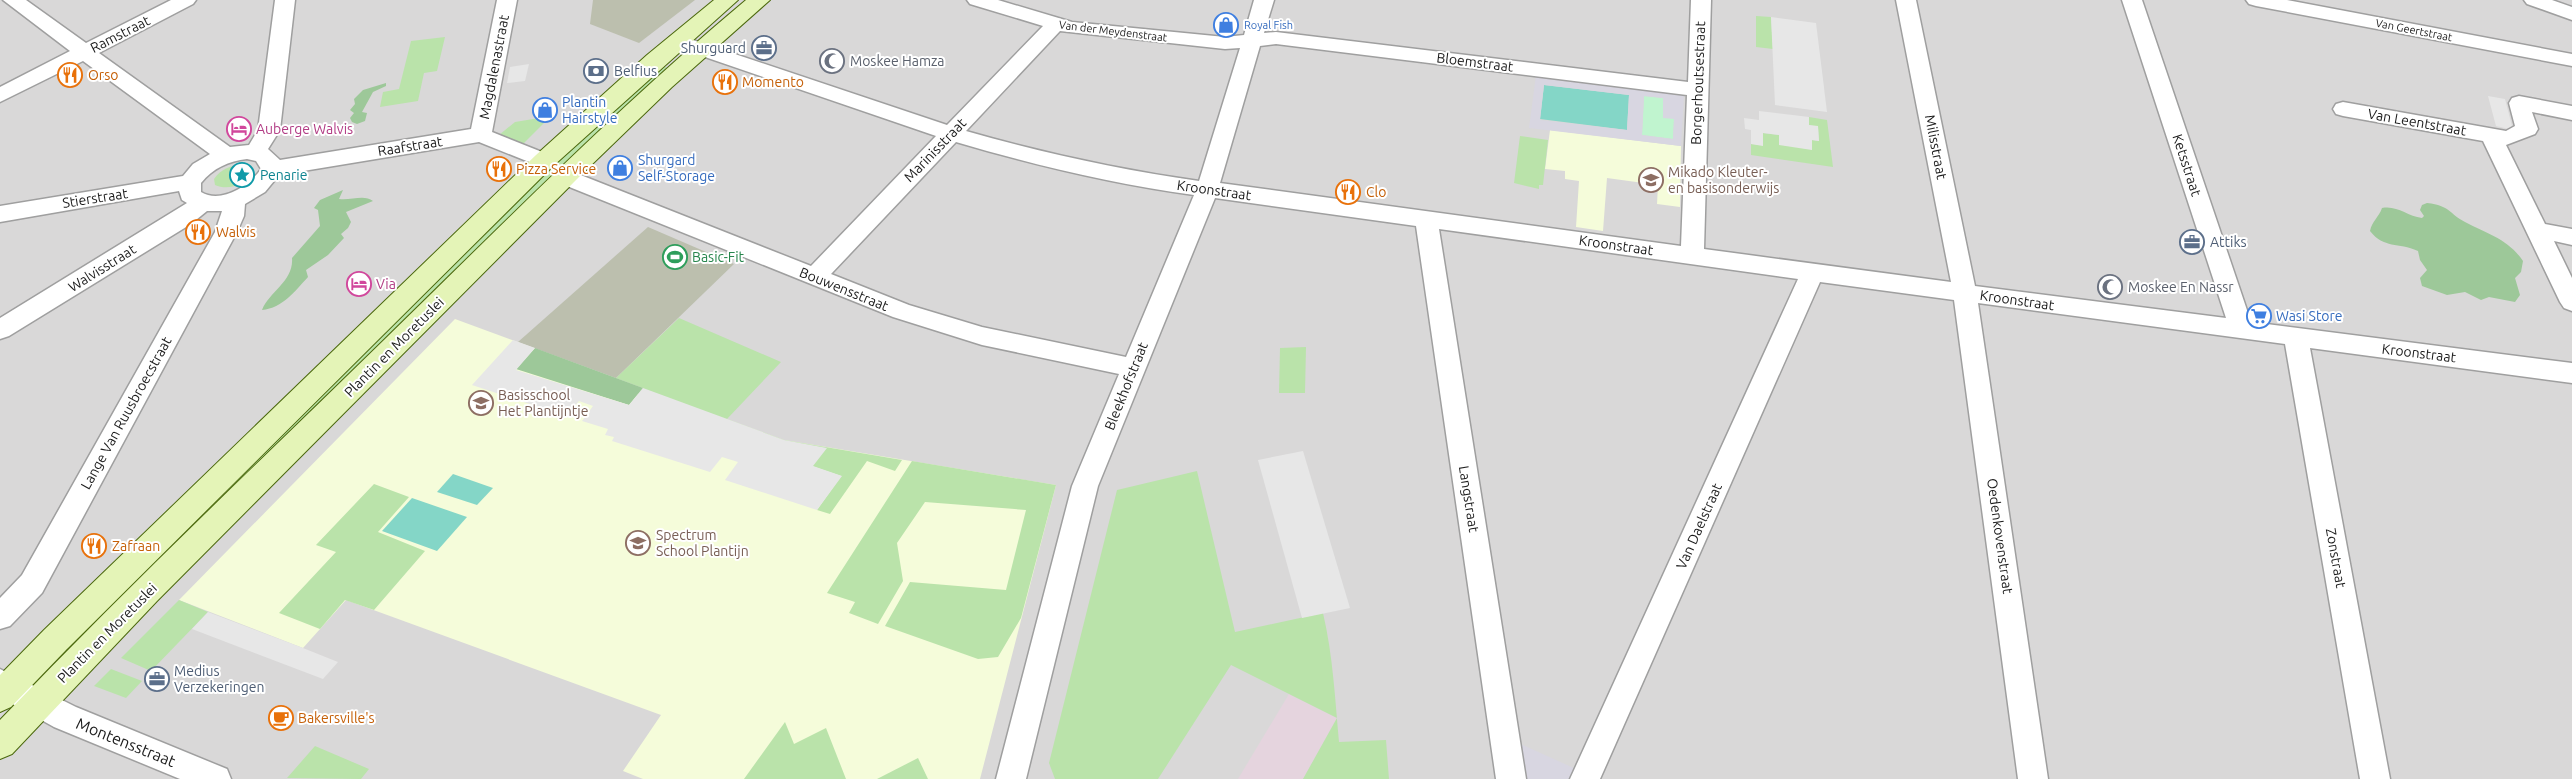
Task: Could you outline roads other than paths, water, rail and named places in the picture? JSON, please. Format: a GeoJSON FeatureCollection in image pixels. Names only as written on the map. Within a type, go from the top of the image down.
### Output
{"type":"FeatureCollection","features":[{"type":"Feature","properties":{"kind":"main road","name":"Plantin en Moretuslei"},"geometry":{"type":"LineString","coordinates":[[3,689],[689,45],[727,0]]}},
{"type":"Feature","properties":{"kind":"main road","name":"Plantin en Moretuslei"},"geometry":{"type":"LineString","coordinates":[[689,45],[759,0]]}},
{"type":"Feature","properties":{"kind":"main road","name":"Plantin en Moretuslei"},"geometry":{"type":"LineString","coordinates":[[0,743],[555,169]]}},
{"type":"Feature","properties":{"kind":"street"},"geometry":{"type":"LineString","coordinates":[[13,0],[226,156]]}},
{"type":"Feature","properties":{"kind":"street","name":"Ramstraat"},"geometry":{"type":"LineString","coordinates":[[0,95],[186,0]]}},
{"type":"Feature","properties":{"kind":"street"},"geometry":{"type":"LineString","coordinates":[[256,152],[269,130],[285,0]]}},
{"type":"Feature","properties":{"kind":"street","name":"Magdalenastraat"},"geometry":{"type":"LineString","coordinates":[[481,135],[507,0]]}},
{"type":"Feature","properties":{"kind":"street","name":"Van der Meydenstraat"},"geometry":{"type":"LineString","coordinates":[[977,0],[1070,28],[1225,43],[1252,41]]}},
{"type":"Feature","properties":{"kind":"street","name":"Bleekhofstraat"},"geometry":{"type":"LineString","coordinates":[[1012,779],[1085,486],[1207,190],[1264,0]]}},
{"type":"Feature","properties":{"kind":"street","name":"Borgerhoutsestraat"},"geometry":{"type":"LineString","coordinates":[[1692,255],[1701,0]]}},
{"type":"Feature","properties":{"kind":"street","name":"Milisstraat"},"geometry":{"type":"LineString","coordinates":[[1906,0],[1965,293]]}},
{"type":"Feature","properties":{"kind":"street","name":"Ketsstraat"},"geometry":{"type":"LineString","coordinates":[[2132,0],[2242,330]]}},
{"type":"Feature","properties":{"kind":"street","name":"Van Geertstraat"},"geometry":{"type":"LineString","coordinates":[[2256,0],[2316,6],[2572,60]]}},
{"type":"Feature","properties":{"kind":"street"},"geometry":{"type":"LineString","coordinates":[[2534,0],[2572,14]]}},
{"type":"Feature","properties":{"kind":"street","name":"Marinisstraat"},"geometry":{"type":"LineString","coordinates":[[814,277],[1056,24]]}},
{"type":"Feature","properties":{"kind":"street","name":"Bloemstraat"},"geometry":{"type":"LineString","coordinates":[[1252,41],[1276,38],[1699,90]]}},
{"type":"Feature","properties":{"kind":"street","name":"Kroonstraat"},"geometry":{"type":"LineString","coordinates":[[689,45],[950,134],[1022,156],[1089,171],[1207,190],[2572,373]]}},
{"type":"Feature","properties":{"kind":"street","name":"Van Leentstraat"},"geometry":{"type":"LineString","coordinates":[[2343,109],[2508,138],[2527,129],[2518,102],[2572,113]]}},
{"type":"Feature","properties":{"kind":"street"},"geometry":{"type":"LineString","coordinates":[[481,135],[555,169]]}},
{"type":"Feature","properties":{"kind":"street","name":"Raafstraat"},"geometry":{"type":"LineString","coordinates":[[272,169],[481,135]]}},
{"type":"Feature","properties":{"kind":"street"},"geometry":{"type":"LineString","coordinates":[[2491,135],[2572,302]]}},
{"type":"Feature","properties":{"kind":"street"},"geometry":{"type":"LineString","coordinates":[[256,152],[266,156],[271,161],[272,169],[260,186],[234,200],[203,202],[190,195],[190,182],[203,167],[226,156],[256,152]]}},
{"type":"Feature","properties":{"kind":"street","name":"Bouwensstraat"},"geometry":{"type":"LineString","coordinates":[[555,169],[900,311],[982,336],[1133,368]]}},
{"type":"Feature","properties":{"kind":"street","name":"Stierstraat"},"geometry":{"type":"LineString","coordinates":[[0,214],[190,182]]}},
{"type":"Feature","properties":{"kind":"street","name":"Lange Van Ruusbroecstraat"},"geometry":{"type":"LineString","coordinates":[[0,617],[32,584],[226,232],[233,216],[234,200]]}},
{"type":"Feature","properties":{"kind":"street","name":"Walvisstraat"},"geometry":{"type":"LineString","coordinates":[[0,330],[184,218],[203,202]]}},
{"type":"Feature","properties":{"kind":"street","name":"Langstraat"},"geometry":{"type":"LineString","coordinates":[[1426,218],[1511,779]]}},
{"type":"Feature","properties":{"kind":"street"},"geometry":{"type":"LineString","coordinates":[[2537,230],[2572,237]]}},
{"type":"Feature","properties":{"kind":"street","name":"Van Daelstraat"},"geometry":{"type":"LineString","coordinates":[[1585,779],[1813,272]]}},
{"type":"Feature","properties":{"kind":"street","name":"Oedenkovenstraat"},"geometry":{"type":"LineString","coordinates":[[1965,293],[2033,779]]}},
{"type":"Feature","properties":{"kind":"street","name":"Zonstraat"},"geometry":{"type":"LineString","coordinates":[[2296,337],[2375,779]]}},
{"type":"Feature","properties":{"kind":"street","name":"Plantin en Moretuslei"},"geometry":{"type":"LineString","coordinates":[[3,689],[37,703]]}},
{"type":"Feature","properties":{"kind":"street","name":"Montensstraat"},"geometry":{"type":"LineString","coordinates":[[37,703],[65,717],[216,779]]}},
{"type":"Feature","properties":{"kind":"place","name":"Royal Fish"},"geometry":{"type":"Point","coordinates":[1226,25]}},
{"type":"Feature","properties":{"kind":"place","name":"Shurguard"},"geometry":{"type":"Point","coordinates":[764,48]}},
{"type":"Feature","properties":{"kind":"place","name":"Moskee Hamza"},"geometry":{"type":"Point","coordinates":[832,61]}},
{"type":"Feature","properties":{"kind":"place","name":"Belfius"},"geometry":{"type":"Point","coordinates":[596,71]}},
{"type":"Feature","properties":{"kind":"place","name":"Orso"},"geometry":{"type":"Point","coordinates":[70,75]}},
{"type":"Feature","properties":{"kind":"place","name":"Momento"},"geometry":{"type":"Point","coordinates":[725,82]}},
{"type":"Feature","properties":{"kind":"place","name":"Plantin Hairstyle"},"geometry":{"type":"Point","coordinates":[545,110]}},
{"type":"Feature","properties":{"kind":"place","name":"Auberge Walvis"},"geometry":{"type":"Point","coordinates":[239,129]}},
{"type":"Feature","properties":{"kind":"place","name":"Shurgard Self-Storage"},"geometry":{"type":"Point","coordinates":[620,168]}},
{"type":"Feature","properties":{"kind":"place","name":"Pizza Service"},"geometry":{"type":"Point","coordinates":[499,169]}},
{"type":"Feature","properties":{"kind":"place","name":"Penarie"},"geometry":{"type":"Point","coordinates":[242,175]}},
{"type":"Feature","properties":{"kind":"place","name":"Mikado Kleuter- en basisonderwijs"},"geometry":{"type":"Point","coordinates":[1651,180]}},
{"type":"Feature","properties":{"kind":"place","name":"Clo"},"geometry":{"type":"Point","coordinates":[1348,192]}},
{"type":"Feature","properties":{"kind":"place","name":"Walvis"},"geometry":{"type":"Point","coordinates":[198,232]}},
{"type":"Feature","properties":{"kind":"place","name":"Attiks"},"geometry":{"type":"Point","coordinates":[2192,242]}},
{"type":"Feature","properties":{"kind":"place","name":"Basic-Fit"},"geometry":{"type":"Point","coordinates":[675,257]}},
{"type":"Feature","properties":{"kind":"place","name":"Via"},"geometry":{"type":"Point","coordinates":[359,284]}},
{"type":"Feature","properties":{"kind":"place","name":"Moskee En Nassr"},"geometry":{"type":"Point","coordinates":[2110,287]}},
{"type":"Feature","properties":{"kind":"place","name":"Wasi Store"},"geometry":{"type":"Point","coordinates":[2259,316]}},
{"type":"Feature","properties":{"kind":"place","name":"Basisschool Het Plantijntje"},"geometry":{"type":"Point","coordinates":[481,403]}},
{"type":"Feature","properties":{"kind":"place","name":"Spectrum School Plantijn"},"geometry":{"type":"Point","coordinates":[638,543]}},
{"type":"Feature","properties":{"kind":"place","name":"Zafraan"},"geometry":{"type":"Point","coordinates":[94,546]}},
{"type":"Feature","properties":{"kind":"place","name":"Medius Verzekeringen"},"geometry":{"type":"Point","coordinates":[157,679]}},
{"type":"Feature","properties":{"kind":"place","name":"Bakersville's"},"geometry":{"type":"Point","coordinates":[281,718]}}]}
